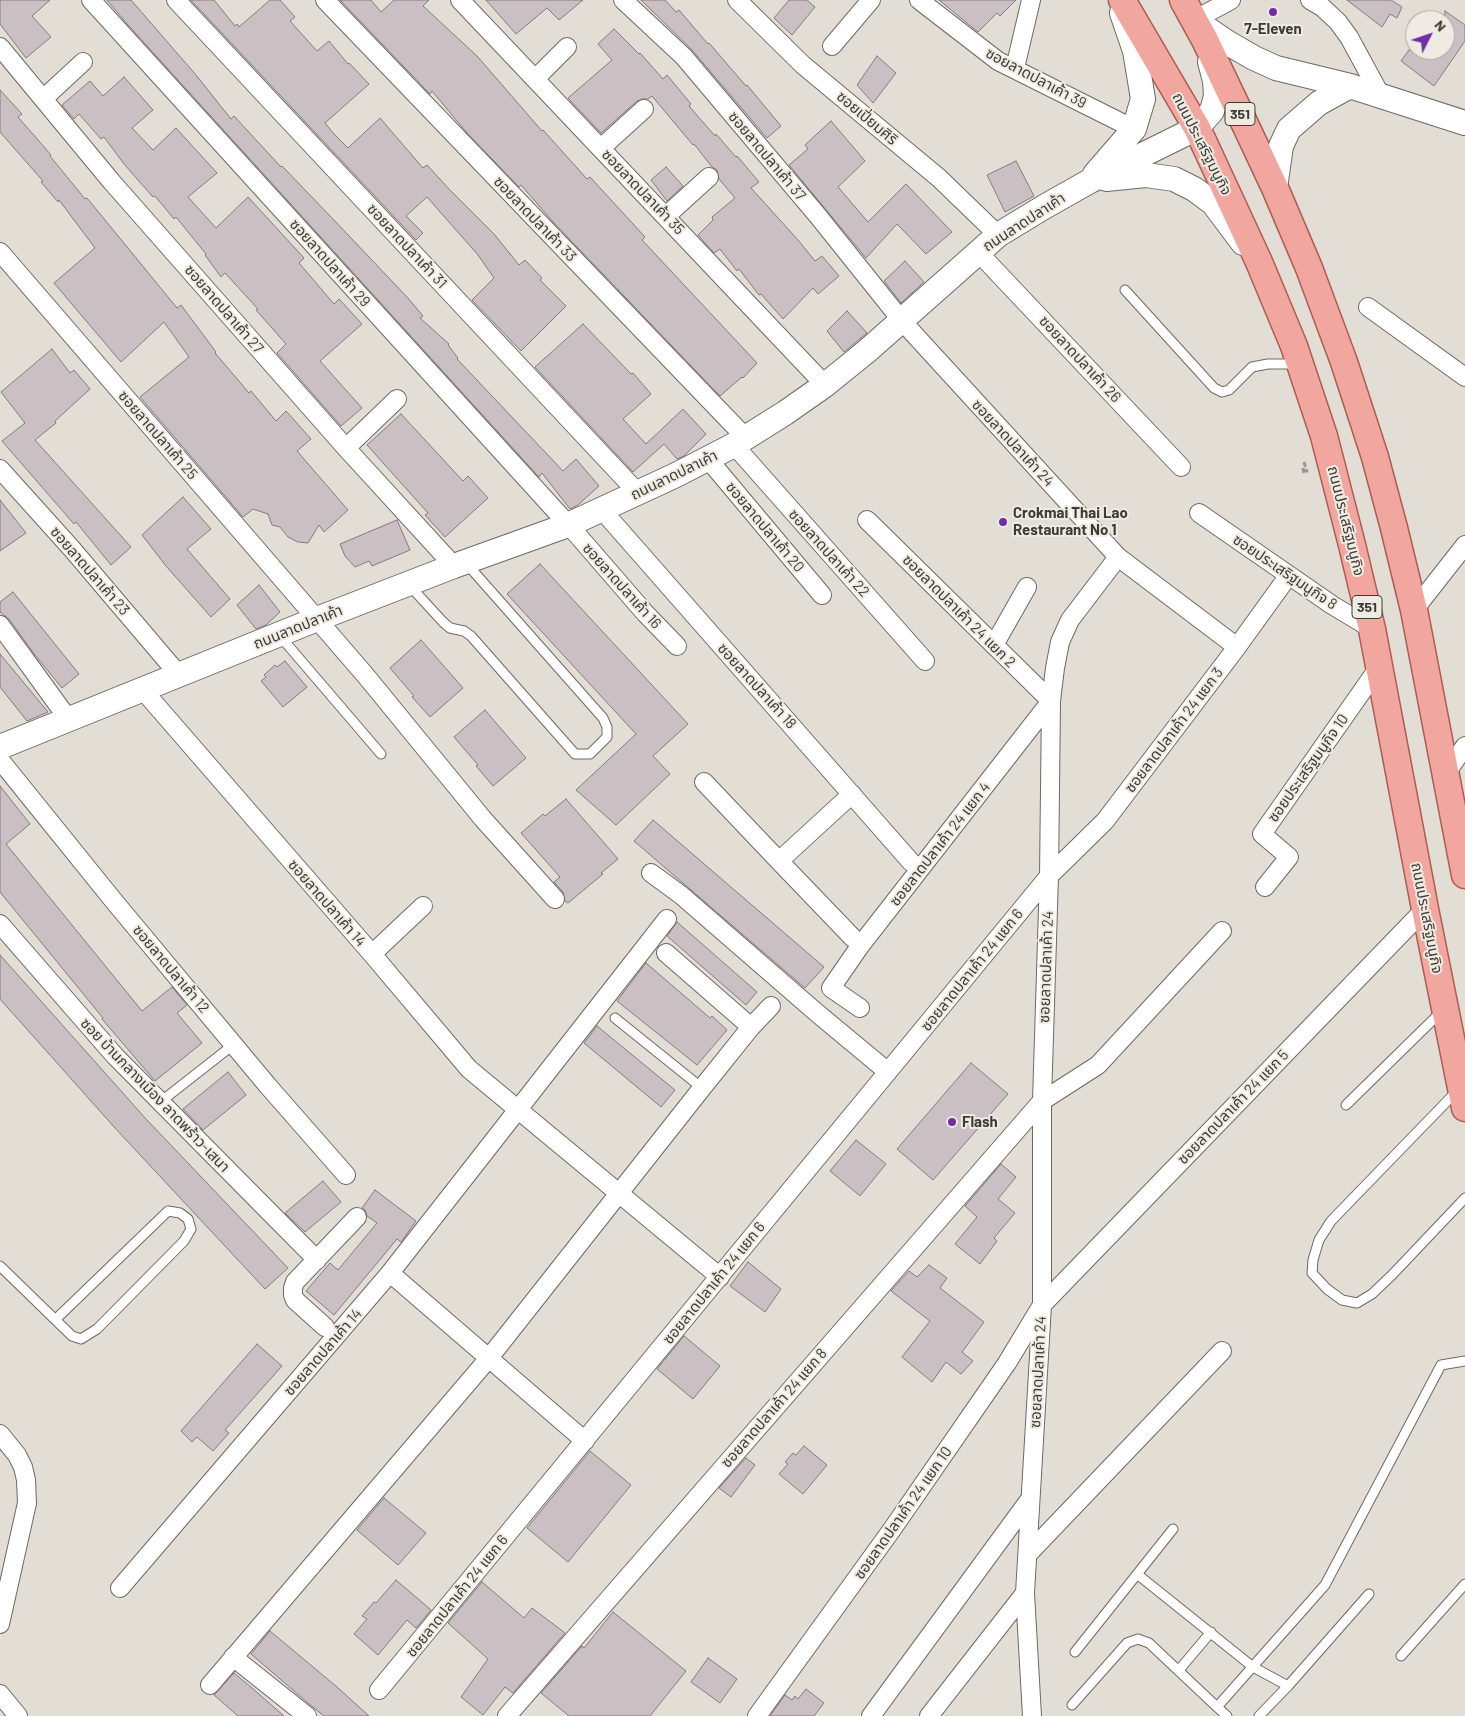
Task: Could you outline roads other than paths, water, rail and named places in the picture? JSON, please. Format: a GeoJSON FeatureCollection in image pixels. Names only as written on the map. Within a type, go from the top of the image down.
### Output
{"type":"FeatureCollection","features":[{"type":"Feature","properties":{"kind":"main road"},"geometry":{"type":"LineString","coordinates":[[1090,181],[1134,129],[1143,98],[1135,51],[1118,0]]}},
{"type":"Feature","properties":{"kind":"main road","name":"ถนนประเสริฐมนูกิจ"},"geometry":{"type":"LineString","coordinates":[[1122,0],[1197,128],[1294,346],[1324,436],[1372,629],[1463,1098]]}},
{"type":"Feature","properties":{"kind":"main road","name":"ถนนลาดปลาเค้า"},"geometry":{"type":"LineString","coordinates":[[0,747],[278,634],[568,525],[708,459],[786,413],[825,385],[902,321],[998,235],[1090,181],[1197,128],[1212,110],[1216,96],[1215,81],[1194,20]]}},
{"type":"Feature","properties":{"kind":"main road"},"geometry":{"type":"LineString","coordinates":[[1194,20],[1228,44],[1276,68],[1350,86],[1465,123]]}},
{"type":"Feature","properties":{"kind":"main road","name":"351"},"geometry":{"type":"LineString","coordinates":[[1194,20],[1275,188],[1309,268],[1344,362],[1375,457],[1414,610],[1465,875]]}},
{"type":"Feature","properties":{"kind":"main road"},"geometry":{"type":"LineString","coordinates":[[1275,188],[1281,146],[1289,129],[1319,103],[1350,86]]}},
{"type":"Feature","properties":{"kind":"main road"},"geometry":{"type":"LineString","coordinates":[[1090,181],[1146,175],[1174,179],[1194,189],[1213,203],[1258,262]]}},
{"type":"Feature","properties":{"kind":"street","name":"ซอยลาดปลาเค้า 29"},"geometry":{"type":"LineString","coordinates":[[92,0],[568,525]]}},
{"type":"Feature","properties":{"kind":"street","name":"ซอยลาดปลาเค้า 31"},"geometry":{"type":"LineString","coordinates":[[176,0],[638,493]]}},
{"type":"Feature","properties":{"kind":"street","name":"ซอยลาดปลาเค้า 33"},"geometry":{"type":"LineString","coordinates":[[325,0],[740,441]]}},
{"type":"Feature","properties":{"kind":"street","name":"ซอยลาดปลาเค้า 35"},"geometry":{"type":"LineString","coordinates":[[460,0],[825,385]]}},
{"type":"Feature","properties":{"kind":"street","name":"ซอยลาดปลาเค้า 37"},"geometry":{"type":"LineString","coordinates":[[623,0],[684,57],[818,216],[902,321]]}},
{"type":"Feature","properties":{"kind":"street","name":"ซอยเปี่ยมศิริ"},"geometry":{"type":"LineString","coordinates":[[737,0],[803,65],[939,178],[998,235]]}},
{"type":"Feature","properties":{"kind":"street"},"geometry":{"type":"LineString","coordinates":[[832,46],[871,0]]}},
{"type":"Feature","properties":{"kind":"street","name":"ซอยลาดปลาเค้า 39"},"geometry":{"type":"LineString","coordinates":[[920,0],[998,61],[1134,129]]}},
{"type":"Feature","properties":{"kind":"street"},"geometry":{"type":"LineString","coordinates":[[1015,68],[1031,0]]}},
{"type":"Feature","properties":{"kind":"street"},"geometry":{"type":"LineString","coordinates":[[1194,20],[1231,0]]}},
{"type":"Feature","properties":{"kind":"street"},"geometry":{"type":"LineString","coordinates":[[1319,2],[1349,36],[1381,96]]}},
{"type":"Feature","properties":{"kind":"street","name":"ซอยลาดปลาเค้า 27"},"geometry":{"type":"LineString","coordinates":[[0,47],[111,181],[346,448],[460,564]]}},
{"type":"Feature","properties":{"kind":"street"},"geometry":{"type":"LineString","coordinates":[[535,79],[567,47]]}},
{"type":"Feature","properties":{"kind":"street"},"geometry":{"type":"LineString","coordinates":[[43,99],[83,62]]}},
{"type":"Feature","properties":{"kind":"street"},"geometry":{"type":"LineString","coordinates":[[601,148],[644,109]]}},
{"type":"Feature","properties":{"kind":"street"},"geometry":{"type":"LineString","coordinates":[[666,216],[709,177]]}},
{"type":"Feature","properties":{"kind":"street","name":"ซอยลาดปลาเค้า 25"},"geometry":{"type":"LineString","coordinates":[[0,252],[392,707],[483,819],[555,899]]}},
{"type":"Feature","properties":{"kind":"street","name":"ซอยลาดปลาเค้า 26"},"geometry":{"type":"LineString","coordinates":[[978,252],[1181,466]]}},
{"type":"Feature","properties":{"kind":"street"},"geometry":{"type":"LineString","coordinates":[[1368,307],[1465,377]]}},
{"type":"Feature","properties":{"kind":"street","name":"ซอยลาดปลาเค้า 24"},"geometry":{"type":"LineString","coordinates":[[902,321],[1118,557],[1070,620],[1060,642],[1051,701],[1049,876],[1042,1101],[1042,1305],[1025,1593],[1034,1714]]}},
{"type":"Feature","properties":{"kind":"street"},"geometry":{"type":"LineString","coordinates":[[346,448],[397,400]]}},
{"type":"Feature","properties":{"kind":"street","name":"ซอยลาดปลาเค้า 22"},"geometry":{"type":"LineString","coordinates":[[740,441],[925,661]]}},
{"type":"Feature","properties":{"kind":"street","name":"ซอยลาดปลาเค้า 20"},"geometry":{"type":"LineString","coordinates":[[708,459],[822,595]]}},
{"type":"Feature","properties":{"kind":"street","name":"ซอยลาดปลาเค้า 23"},"geometry":{"type":"LineString","coordinates":[[0,469],[72,549],[179,675]]}},
{"type":"Feature","properties":{"kind":"street","name":"ซอยลาดปลาเค้า 18"},"geometry":{"type":"LineString","coordinates":[[602,510],[911,862]]}},
{"type":"Feature","properties":{"kind":"street","name":"ซอยประเสริฐมนูกิจ 8"},"geometry":{"type":"LineString","coordinates":[[1199,513],[1372,629]]}},
{"type":"Feature","properties":{"kind":"street","name":"ซอยลาดปลาเค้า 24 แยก 2"},"geometry":{"type":"LineString","coordinates":[[867,520],[1051,701]]}},
{"type":"Feature","properties":{"kind":"street","name":"ซอยลาดปลาเค้า 16"},"geometry":{"type":"LineString","coordinates":[[568,525],[645,613],[677,646]]}},
{"type":"Feature","properties":{"kind":"street"},"geometry":{"type":"LineString","coordinates":[[1414,610],[1465,545]]}},
{"type":"Feature","properties":{"kind":"street"},"geometry":{"type":"LineString","coordinates":[[1118,557],[1237,647]]}},
{"type":"Feature","properties":{"kind":"street","name":"ซอยลาดปลาเค้า 24 แยก 3"},"geometry":{"type":"LineString","coordinates":[[1049,876],[1105,821],[1289,575]]}},
{"type":"Feature","properties":{"kind":"street"},"geometry":{"type":"LineString","coordinates":[[994,645],[1027,587]]}},
{"type":"Feature","properties":{"kind":"street"},"geometry":{"type":"LineString","coordinates":[[0,625],[69,720]]}},
{"type":"Feature","properties":{"kind":"street","name":"ซอยประเสริฐมนูกิจ 10"},"geometry":{"type":"LineString","coordinates":[[1266,887],[1289,858],[1262,834],[1379,667]]}},
{"type":"Feature","properties":{"kind":"street","name":"ซอยลาดปลาเค้า 14"},"geometry":{"type":"LineString","coordinates":[[142,689],[469,1069],[618,1194],[720,1276]]}},
{"type":"Feature","properties":{"kind":"street","name":"ซอยลาดปลาเค้า 24 แยก 4"},"geometry":{"type":"LineString","coordinates":[[860,1008],[831,988],[860,946],[1051,701]]}},
{"type":"Feature","properties":{"kind":"street"},"geometry":{"type":"LineString","coordinates":[[1445,775],[1465,746]]}},
{"type":"Feature","properties":{"kind":"street","name":"ซอยลาดปลาเค้า 12"},"geometry":{"type":"LineString","coordinates":[[0,760],[113,900],[268,1086],[346,1175]]}},
{"type":"Feature","properties":{"kind":"street"},"geometry":{"type":"LineString","coordinates":[[704,782],[853,938]]}},
{"type":"Feature","properties":{"kind":"street"},"geometry":{"type":"LineString","coordinates":[[779,861],[852,794]]}},
{"type":"Feature","properties":{"kind":"street"},"geometry":{"type":"LineString","coordinates":[[651,873],[680,894],[888,1072]]}},
{"type":"Feature","properties":{"kind":"street","name":"ซอยลาดปลาเค้า 24 แยก 6"},"geometry":{"type":"LineString","coordinates":[[380,1690],[1049,876]]}},
{"type":"Feature","properties":{"kind":"street"},"geometry":{"type":"LineString","coordinates":[[372,954],[423,906]]}},
{"type":"Feature","properties":{"kind":"street","name":"ซอยลาดปลาเค้า 24 แยก 5"},"geometry":{"type":"LineString","coordinates":[[1042,1305],[1425,909]]}},
{"type":"Feature","properties":{"kind":"street","name":"ซอยลาดปลาเค้า 14"},"geometry":{"type":"LineString","coordinates":[[120,1588],[390,1273],[667,919]]}},
{"type":"Feature","properties":{"kind":"street","name":"ซอย บ้านกลางเมือง ลาดพร้าว-เสนา"},"geometry":{"type":"LineString","coordinates":[[0,924],[108,1049],[317,1260]]}},
{"type":"Feature","properties":{"kind":"street"},"geometry":{"type":"LineString","coordinates":[[1042,1101],[1098,1065],[1222,931]]}},
{"type":"Feature","properties":{"kind":"street"},"geometry":{"type":"LineString","coordinates":[[666,953],[751,1026]]}},
{"type":"Feature","properties":{"kind":"street"},"geometry":{"type":"LineString","coordinates":[[210,1685],[489,1358],[751,1026],[771,1006]]}},
{"type":"Feature","properties":{"kind":"street","name":"ซอยลาดปลาเค้า 24 แยก 8"},"geometry":{"type":"LineString","coordinates":[[507,1716],[1042,1101]]}},
{"type":"Feature","properties":{"kind":"street"},"geometry":{"type":"LineString","coordinates":[[325,1327],[295,1300],[293,1294],[295,1282],[357,1217]]}},
{"type":"Feature","properties":{"kind":"street"},"geometry":{"type":"LineString","coordinates":[[390,1273],[585,1441]]}},
{"type":"Feature","properties":{"kind":"street","name":"ซอยลาดปลาเค้า 24 แยก 10"},"geometry":{"type":"LineString","coordinates":[[757,1716],[893,1528],[1007,1363],[1042,1305]]}},
{"type":"Feature","properties":{"kind":"street"},"geometry":{"type":"LineString","coordinates":[[1028,1554],[1222,1351]]}},
{"type":"Feature","properties":{"kind":"street"},"geometry":{"type":"LineString","coordinates":[[0,1434],[23,1467],[26,1480],[27,1503],[0,1624]]}},
{"type":"Feature","properties":{"kind":"street"},"geometry":{"type":"LineString","coordinates":[[872,1716],[1031,1498]]}},
{"type":"Feature","properties":{"kind":"street"},"geometry":{"type":"LineString","coordinates":[[929,1716],[1025,1593]]}},
{"type":"Feature","properties":{"kind":"street"},"geometry":{"type":"LineString","coordinates":[[234,1657],[307,1716]]}},
{"type":"Feature","properties":{"kind":"street"},"geometry":{"type":"LineString","coordinates":[[0,1694],[18,1716]]}},
{"type":"Feature","properties":{"kind":"lane"},"geometry":{"type":"LineString","coordinates":[[1124,290],[1214,388],[1222,392],[1229,390],[1252,367],[1268,364],[1300,364]]}},
{"type":"Feature","properties":{"kind":"lane"},"geometry":{"type":"LineString","coordinates":[[408,584],[450,628],[464,631],[472,636],[575,754],[590,754],[608,737],[607,727],[603,718],[460,564]]}},
{"type":"Feature","properties":{"kind":"lane"},"geometry":{"type":"LineString","coordinates":[[278,634],[381,754]]}},
{"type":"Feature","properties":{"kind":"lane"},"geometry":{"type":"LineString","coordinates":[[1346,1105],[1446,1008]]}},
{"type":"Feature","properties":{"kind":"lane"},"geometry":{"type":"LineString","coordinates":[[615,1018],[702,1088]]}},
{"type":"Feature","properties":{"kind":"lane"},"geometry":{"type":"LineString","coordinates":[[159,1102],[234,1044]]}},
{"type":"Feature","properties":{"kind":"lane"},"geometry":{"type":"LineString","coordinates":[[1463,1098],[1331,1221],[1319,1240],[1313,1260],[1312,1273],[1327,1289],[1342,1300],[1357,1303],[1372,1294],[1392,1275],[1465,1198]]}},
{"type":"Feature","properties":{"kind":"lane"},"geometry":{"type":"LineString","coordinates":[[0,1266],[72,1336],[81,1339],[90,1335],[184,1241],[191,1230],[188,1220],[180,1213],[168,1211],[56,1320]]}},
{"type":"Feature","properties":{"kind":"lane"},"geometry":{"type":"LineString","coordinates":[[1217,1707],[1324,1585],[1442,1365],[1465,1361]]}},
{"type":"Feature","properties":{"kind":"lane"},"geometry":{"type":"LineString","coordinates":[[1075,1652],[1173,1529]]}},
{"type":"Feature","properties":{"kind":"lane"},"geometry":{"type":"LineString","coordinates":[[1137,1574],[1253,1667],[1288,1686]]}},
{"type":"Feature","properties":{"kind":"lane"},"geometry":{"type":"LineString","coordinates":[[1401,1656],[1465,1584]]}},
{"type":"Feature","properties":{"kind":"lane"},"geometry":{"type":"LineString","coordinates":[[1259,1716],[1369,1594]]}},
{"type":"Feature","properties":{"kind":"lane"},"geometry":{"type":"LineString","coordinates":[[1178,1670],[1211,1632]]}},
{"type":"Feature","properties":{"kind":"lane"},"geometry":{"type":"LineString","coordinates":[[1072,1705],[1127,1643],[1138,1639],[1149,1643],[1227,1716]]}},
{"type":"Feature","properties":{"kind":"place","name":"7-Eleven"},"geometry":{"type":"Point","coordinates":[1273,12]}},
{"type":"Feature","properties":{"kind":"place","name":"Crokmai Thai Lao Restaurant No 1"},"geometry":{"type":"Point","coordinates":[1003,522]}},
{"type":"Feature","properties":{"kind":"place","name":"Flash"},"geometry":{"type":"Point","coordinates":[952,1122]}}]}
